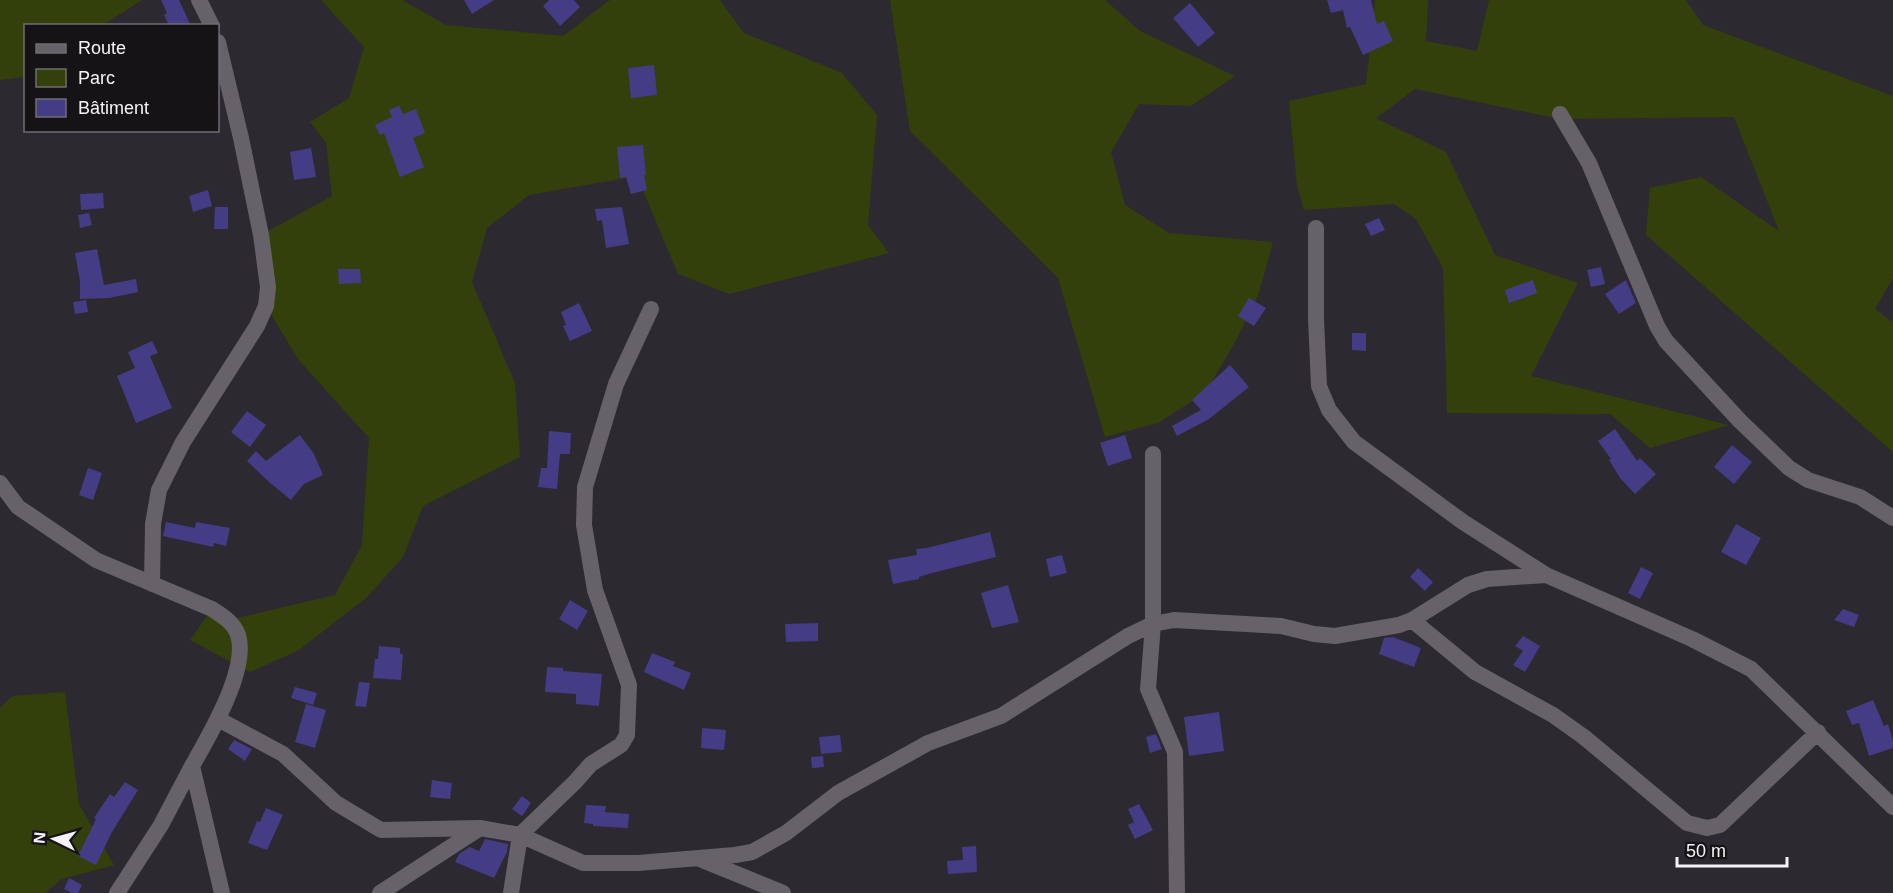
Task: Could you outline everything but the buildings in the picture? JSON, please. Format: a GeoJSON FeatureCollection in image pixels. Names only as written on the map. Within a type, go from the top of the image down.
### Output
{"type":"FeatureCollection","features":[{"type":"Feature","properties":{"kind":"street"},"geometry":{"type":"LineString","coordinates":[[199,0],[211,24]]}},
{"type":"Feature","properties":{"kind":"street"},"geometry":{"type":"LineString","coordinates":[[152,584],[153,524],[159,490],[183,442],[257,326],[266,306],[268,287],[261,235],[219,46]]}},
{"type":"Feature","properties":{"kind":"street"},"geometry":{"type":"LineString","coordinates":[[1560,114],[1588,163],[1657,326],[1666,340],[1740,421],[1789,468],[1808,480],[1860,497],[1893,518]]}},
{"type":"Feature","properties":{"kind":"street"},"geometry":{"type":"LineString","coordinates":[[1316,228],[1316,319],[1320,386],[1329,410],[1354,442],[1464,522],[1546,575],[1692,639],[1751,669],[1893,807]]}},
{"type":"Feature","properties":{"kind":"street"},"geometry":{"type":"LineString","coordinates":[[511,893],[520,835],[591,764],[621,745],[627,735],[629,686],[595,590],[584,525],[585,487],[616,384],[651,309]]}},
{"type":"Feature","properties":{"kind":"street"},"geometry":{"type":"LineString","coordinates":[[1153,454],[1153,624],[1148,689],[1175,752],[1177,893]]}},
{"type":"Feature","properties":{"kind":"street"},"geometry":{"type":"LineString","coordinates":[[0,483],[18,507],[96,560],[212,609],[228,620],[238,634],[241,652],[238,666],[218,719],[161,825],[117,893]]}},
{"type":"Feature","properties":{"kind":"street"},"geometry":{"type":"LineString","coordinates":[[218,719],[283,754],[336,803],[381,830],[480,828],[520,835],[583,863],[638,863],[735,855],[752,852],[786,833],[838,793],[928,743],[1001,716],[1128,636],[1153,624],[1174,620],[1281,626],[1314,634],[1335,636],[1399,625],[1412,620],[1468,585],[1487,579],[1546,575]]}},
{"type":"Feature","properties":{"kind":"street"},"geometry":{"type":"LineString","coordinates":[[1412,620],[1474,672],[1553,715],[1584,737],[1688,823],[1707,828],[1720,825],[1818,732]]}},
{"type":"Feature","properties":{"kind":"street"},"geometry":{"type":"LineString","coordinates":[[192,766],[222,893]]}},
{"type":"Feature","properties":{"kind":"street"},"geometry":{"type":"LineString","coordinates":[[380,893],[480,828]]}},
{"type":"Feature","properties":{"kind":"street"},"geometry":{"type":"LineString","coordinates":[[696,858],[783,893]]}},
{"type":"Feature","properties":{"kind":"green space"},"geometry":{"type":"Polygon","coordinates":[[[0,0],[142,0],[105,24],[24,24],[24,77],[0,80],[0,0]]]}},
{"type":"Feature","properties":{"kind":"green space"},"geometry":{"type":"Polygon","coordinates":[[[321,0],[402,0],[446,25],[563,36],[610,0],[720,0],[744,33],[842,73],[877,115],[868,225],[889,253],[729,294],[678,274],[637,176],[529,195],[487,228],[472,282],[515,383],[520,457],[423,506],[403,557],[366,598],[299,650],[250,672],[190,640],[212,609],[229,620],[335,595],[362,545],[369,438],[298,359],[266,306],[261,235],[332,196],[326,142],[310,122],[349,98],[364,47],[321,0]]]}},
{"type":"Feature","properties":{"kind":"green space"},"geometry":{"type":"Polygon","coordinates":[[[890,0],[1105,0],[1140,31],[1235,76],[1191,106],[1139,104],[1111,152],[1125,205],[1169,233],[1273,242],[1258,296],[1233,346],[1205,393],[1158,423],[1105,437],[1058,278],[910,131],[890,0]]]}},
{"type":"Feature","properties":{"kind":"green space"},"geometry":{"type":"Polygon","coordinates":[[[1375,0],[1428,0],[1426,41],[1477,51],[1489,0],[1686,0],[1703,25],[1893,96],[1893,278],[1875,309],[1893,322],[1893,452],[1646,235],[1650,188],[1701,177],[1779,231],[1734,117],[1560,119],[1415,89],[1376,118],[1446,152],[1495,255],[1578,283],[1531,376],[1729,425],[1650,448],[1610,414],[1447,413],[1443,268],[1416,219],[1394,204],[1304,210],[1297,185],[1289,101],[1366,84],[1375,0]]]}},
{"type":"Feature","properties":{"kind":"green space"},"geometry":{"type":"Polygon","coordinates":[[[65,692],[79,804],[114,865],[62,879],[45,893],[0,893],[0,707],[13,696],[65,692]]]}}]}
